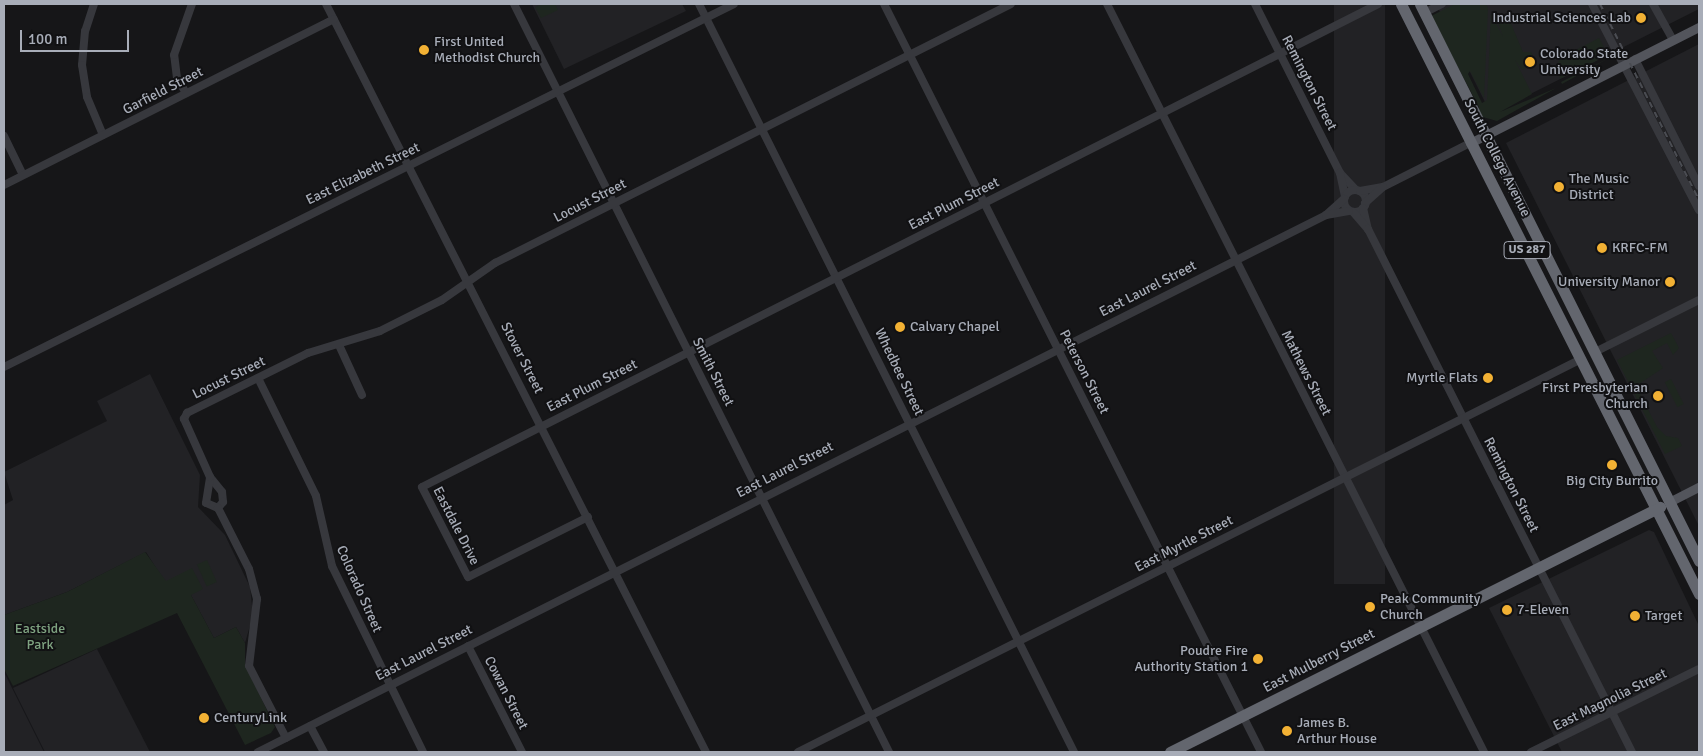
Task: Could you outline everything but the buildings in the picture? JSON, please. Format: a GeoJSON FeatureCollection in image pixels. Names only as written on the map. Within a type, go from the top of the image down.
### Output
{"type":"FeatureCollection","features":[{"type":"Feature","properties":{"kind":"highway","name":"South College Avenue"},"geometry":{"type":"LineString","coordinates":[[1401,4],[1699,594]]}},
{"type":"Feature","properties":{"kind":"highway","name":"South College Avenue"},"geometry":{"type":"LineString","coordinates":[[1421,8],[1699,561]]}},
{"type":"Feature","properties":{"kind":"highway"},"geometry":{"type":"LineString","coordinates":[[1549,294],[1560,304],[1579,340],[1595,352]]}},
{"type":"Feature","properties":{"kind":"highway"},"geometry":{"type":"LineString","coordinates":[[1581,359],[1596,370],[1622,409]]}},
{"type":"Feature","properties":{"kind":"highway","name":"East Mulberry Street"},"geometry":{"type":"LineString","coordinates":[[1170,752],[1669,502]]}},
{"type":"Feature","properties":{"kind":"main road"},"geometry":{"type":"LineString","coordinates":[[1470,143],[1699,27]]}},
{"type":"Feature","properties":{"kind":"main road"},"geometry":{"type":"LineString","coordinates":[[1669,502],[1699,487]]}},
{"type":"Feature","properties":{"kind":"street"},"geometry":{"type":"LineString","coordinates":[[94,4],[85,31],[82,65],[87,97],[103,135]]}},
{"type":"Feature","properties":{"kind":"street"},"geometry":{"type":"LineString","coordinates":[[186,93],[177,78],[174,55],[192,4]]}},
{"type":"Feature","properties":{"kind":"street","name":"Stover Street"},"geometry":{"type":"LineString","coordinates":[[326,4],[542,425],[706,752]]}},
{"type":"Feature","properties":{"kind":"street","name":"Smith Street"},"geometry":{"type":"LineString","coordinates":[[514,4],[889,752]]}},
{"type":"Feature","properties":{"kind":"street","name":"Whedbee Street"},"geometry":{"type":"LineString","coordinates":[[699,4],[1074,752]]}},
{"type":"Feature","properties":{"kind":"street","name":"East Elizabeth Street"},"geometry":{"type":"LineString","coordinates":[[4,367],[734,4]]}},
{"type":"Feature","properties":{"kind":"street","name":"Peterson Street"},"geometry":{"type":"LineString","coordinates":[[884,4],[1261,752]]}},
{"type":"Feature","properties":{"kind":"street","name":"Locust Street"},"geometry":{"type":"LineString","coordinates":[[210,477],[184,419],[187,413],[308,353],[380,331],[469,282],[495,263],[1011,4]]}},
{"type":"Feature","properties":{"kind":"street","name":"Mathews Street"},"geometry":{"type":"LineString","coordinates":[[1107,4],[1484,752]]}},
{"type":"Feature","properties":{"kind":"street","name":"Remington Street"},"geometry":{"type":"LineString","coordinates":[[1255,4],[1340,173],[1344,197],[1351,211],[1368,229],[1632,752]]}},
{"type":"Feature","properties":{"kind":"street","name":"East Plum Street"},"geometry":{"type":"LineString","coordinates":[[542,425],[1378,4]]}},
{"type":"Feature","properties":{"kind":"street"},"geometry":{"type":"LineString","coordinates":[[1421,8],[1442,4]]}},
{"type":"Feature","properties":{"kind":"street"},"geometry":{"type":"LineString","coordinates":[[1592,4],[1699,210]]}},
{"type":"Feature","properties":{"kind":"street"},"geometry":{"type":"LineString","coordinates":[[1653,4],[1673,40]]}},
{"type":"Feature","properties":{"kind":"street","name":"Garfield Street"},"geometry":{"type":"LineString","coordinates":[[4,185],[334,19]]}},
{"type":"Feature","properties":{"kind":"street"},"geometry":{"type":"LineString","coordinates":[[1635,59],[1699,186]]}},
{"type":"Feature","properties":{"kind":"street"},"geometry":{"type":"LineString","coordinates":[[4,136],[23,175]]}},
{"type":"Feature","properties":{"kind":"street"},"geometry":{"type":"LineString","coordinates":[[1358,191],[1383,187],[1470,143]]}},
{"type":"Feature","properties":{"kind":"street","name":"Remington Street"},"geometry":{"type":"LineString","coordinates":[[1340,173],[1358,191],[1364,206],[1368,229]]}},
{"type":"Feature","properties":{"kind":"street"},"geometry":{"type":"LineString","coordinates":[[1364,206],[1383,187]]}},
{"type":"Feature","properties":{"kind":"street","name":"East Laurel Street"},"geometry":{"type":"LineString","coordinates":[[1326,215],[1344,197],[1358,191]]}},
{"type":"Feature","properties":{"kind":"street","name":"East Laurel Street"},"geometry":{"type":"LineString","coordinates":[[258,752],[1326,215],[1351,211],[1364,206]]}},
{"type":"Feature","properties":{"kind":"street"},"geometry":{"type":"LineString","coordinates":[[1595,352],[1699,300]]}},
{"type":"Feature","properties":{"kind":"street"},"geometry":{"type":"LineString","coordinates":[[339,345],[362,395]]}},
{"type":"Feature","properties":{"kind":"street","name":"East Myrtle Street"},"geometry":{"type":"LineString","coordinates":[[798,752],[1581,359]]}},
{"type":"Feature","properties":{"kind":"street","name":"Colorado Street"},"geometry":{"type":"LineString","coordinates":[[258,378],[311,482],[332,566],[423,752]]}},
{"type":"Feature","properties":{"kind":"street","name":"Eastdale Drive"},"geometry":{"type":"LineString","coordinates":[[542,425],[422,487],[468,577],[588,517]]}},
{"type":"Feature","properties":{"kind":"street"},"geometry":{"type":"LineString","coordinates":[[210,477],[222,492],[223,502],[218,508]]}},
{"type":"Feature","properties":{"kind":"street"},"geometry":{"type":"LineString","coordinates":[[210,477],[206,502],[218,508],[249,570],[257,599],[249,666],[286,738]]}},
{"type":"Feature","properties":{"kind":"street","name":"Cowan Street"},"geometry":{"type":"LineString","coordinates":[[468,646],[522,752]]}},
{"type":"Feature","properties":{"kind":"street","name":"East Magnolia Street"},"geometry":{"type":"LineString","coordinates":[[1531,752],[1699,669]]}},
{"type":"Feature","properties":{"kind":"street"},"geometry":{"type":"LineString","coordinates":[[310,726],[324,752]]}},
{"type":"Feature","properties":{"kind":"shaded area"},"geometry":{"type":"Polygon","coordinates":[[[532,4],[682,4],[686,11],[564,69],[532,4]]]}},
{"type":"Feature","properties":{"kind":"shaded area"},"geometry":{"type":"Polygon","coordinates":[[[1334,4],[1385,4],[1385,584],[1334,584],[1334,4]]]}},
{"type":"Feature","properties":{"kind":"shaded area","name":"Colorado State University"},"geometry":{"type":"Polygon","coordinates":[[[1436,4],[1699,4],[1699,9],[1491,114],[1436,4]]]}},
{"type":"Feature","properties":{"kind":"shaded area"},"geometry":{"type":"Polygon","coordinates":[[[1699,44],[1699,526],[1506,143],[1699,44]]]}},
{"type":"Feature","properties":{"kind":"shaded area"},"geometry":{"type":"Polygon","coordinates":[[[150,374],[200,475],[198,507],[225,535],[250,587],[253,615],[245,643],[236,627],[214,638],[191,595],[173,595],[146,552],[67,592],[4,615],[4,505],[13,500],[4,472],[107,421],[97,401],[150,374]]]}},
{"type":"Feature","properties":{"kind":"shaded area"},"geometry":{"type":"Polygon","coordinates":[[[1649,530],[1654,532],[1699,626],[1699,752],[1562,752],[1489,608],[1649,530]]]}},
{"type":"Feature","properties":{"kind":"shaded area"},"geometry":{"type":"Polygon","coordinates":[[[97,649],[150,752],[45,752],[13,688],[97,649]]]}},
{"type":"Feature","properties":{"kind":"shaded area"},"geometry":{"type":"Polygon","coordinates":[[[4,672],[44,752],[4,752],[4,672]]]}},
{"type":"Feature","properties":{"kind":"green space"},"geometry":{"type":"Polygon","coordinates":[[[542,4],[555,4],[558,10],[541,18],[535,7],[542,4]]]}},
{"type":"Feature","properties":{"kind":"green space"},"geometry":{"type":"Polygon","coordinates":[[[1455,4],[1486,4],[1488,8],[1484,98],[1470,71],[1468,74],[1482,103],[1487,100],[1491,13],[1503,37],[1497,20],[1509,19],[1523,52],[1531,52],[1537,63],[1522,70],[1515,60],[1532,94],[1500,112],[1556,88],[1497,121],[1479,116],[1479,107],[1431,16],[1455,4]]]}},
{"type":"Feature","properties":{"kind":"green space"},"geometry":{"type":"Polygon","coordinates":[[[1599,38],[1608,55],[1560,79],[1557,64],[1562,57],[1599,38]]]}},
{"type":"Feature","properties":{"kind":"green space"},"geometry":{"type":"Polygon","coordinates":[[[1609,58],[1562,84],[1561,82],[1609,58]]]}},
{"type":"Feature","properties":{"kind":"green space"},"geometry":{"type":"Polygon","coordinates":[[[1671,333],[1679,348],[1673,355],[1667,343],[1652,351],[1663,368],[1636,386],[1657,427],[1666,436],[1678,438],[1682,446],[1665,454],[1617,360],[1671,333]]]}},
{"type":"Feature","properties":{"kind":"green space"},"geometry":{"type":"Polygon","coordinates":[[[1671,379],[1684,404],[1677,407],[1665,382],[1671,379]]]}},
{"type":"Feature","properties":{"kind":"green space","name":"Eastside Park"},"geometry":{"type":"Polygon","coordinates":[[[145,552],[166,581],[192,568],[203,589],[191,595],[214,638],[236,627],[245,643],[245,665],[275,727],[271,733],[245,745],[177,613],[13,686],[4,669],[4,615],[67,592],[145,552]]]}},
{"type":"Feature","properties":{"kind":"green space"},"geometry":{"type":"Polygon","coordinates":[[[207,560],[217,582],[207,586],[197,564],[207,560]]]}},
{"type":"Feature","properties":{"kind":"railway"},"geometry":{"type":"LineString","coordinates":[[1600,4],[1699,200]]}},
{"type":"Feature","properties":{"kind":"place","name":"Industrial Sciences Lab"},"geometry":{"type":"Point","coordinates":[1641,18]}},
{"type":"Feature","properties":{"kind":"place","name":"First United Methodist Church"},"geometry":{"type":"Point","coordinates":[424,50]}},
{"type":"Feature","properties":{"kind":"place","name":"Colorado State University"},"geometry":{"type":"Point","coordinates":[1530,62]}},
{"type":"Feature","properties":{"kind":"place","name":"The Music District"},"geometry":{"type":"Point","coordinates":[1559,187]}},
{"type":"Feature","properties":{"kind":"place","name":"KRFC-FM"},"geometry":{"type":"Point","coordinates":[1602,248]}},
{"type":"Feature","properties":{"kind":"place","name":"University Manor"},"geometry":{"type":"Point","coordinates":[1670,282]}},
{"type":"Feature","properties":{"kind":"place","name":"Calvary Chapel"},"geometry":{"type":"Point","coordinates":[900,327]}},
{"type":"Feature","properties":{"kind":"place","name":"Myrtle Flats"},"geometry":{"type":"Point","coordinates":[1488,378]}},
{"type":"Feature","properties":{"kind":"place","name":"First Presbyterian Church"},"geometry":{"type":"Point","coordinates":[1658,396]}},
{"type":"Feature","properties":{"kind":"place","name":"Big City Burrito"},"geometry":{"type":"Point","coordinates":[1612,465]}},
{"type":"Feature","properties":{"kind":"place","name":"Peak Community Church"},"geometry":{"type":"Point","coordinates":[1370,607]}},
{"type":"Feature","properties":{"kind":"place","name":"7-Eleven"},"geometry":{"type":"Point","coordinates":[1507,610]}},
{"type":"Feature","properties":{"kind":"place","name":"Target"},"geometry":{"type":"Point","coordinates":[1635,616]}},
{"type":"Feature","properties":{"kind":"place","name":"Poudre Fire Authority Station 1"},"geometry":{"type":"Point","coordinates":[1258,659]}},
{"type":"Feature","properties":{"kind":"place","name":"CenturyLink"},"geometry":{"type":"Point","coordinates":[204,718]}},
{"type":"Feature","properties":{"kind":"place","name":"James B. Arthur House"},"geometry":{"type":"Point","coordinates":[1287,731]}}]}
